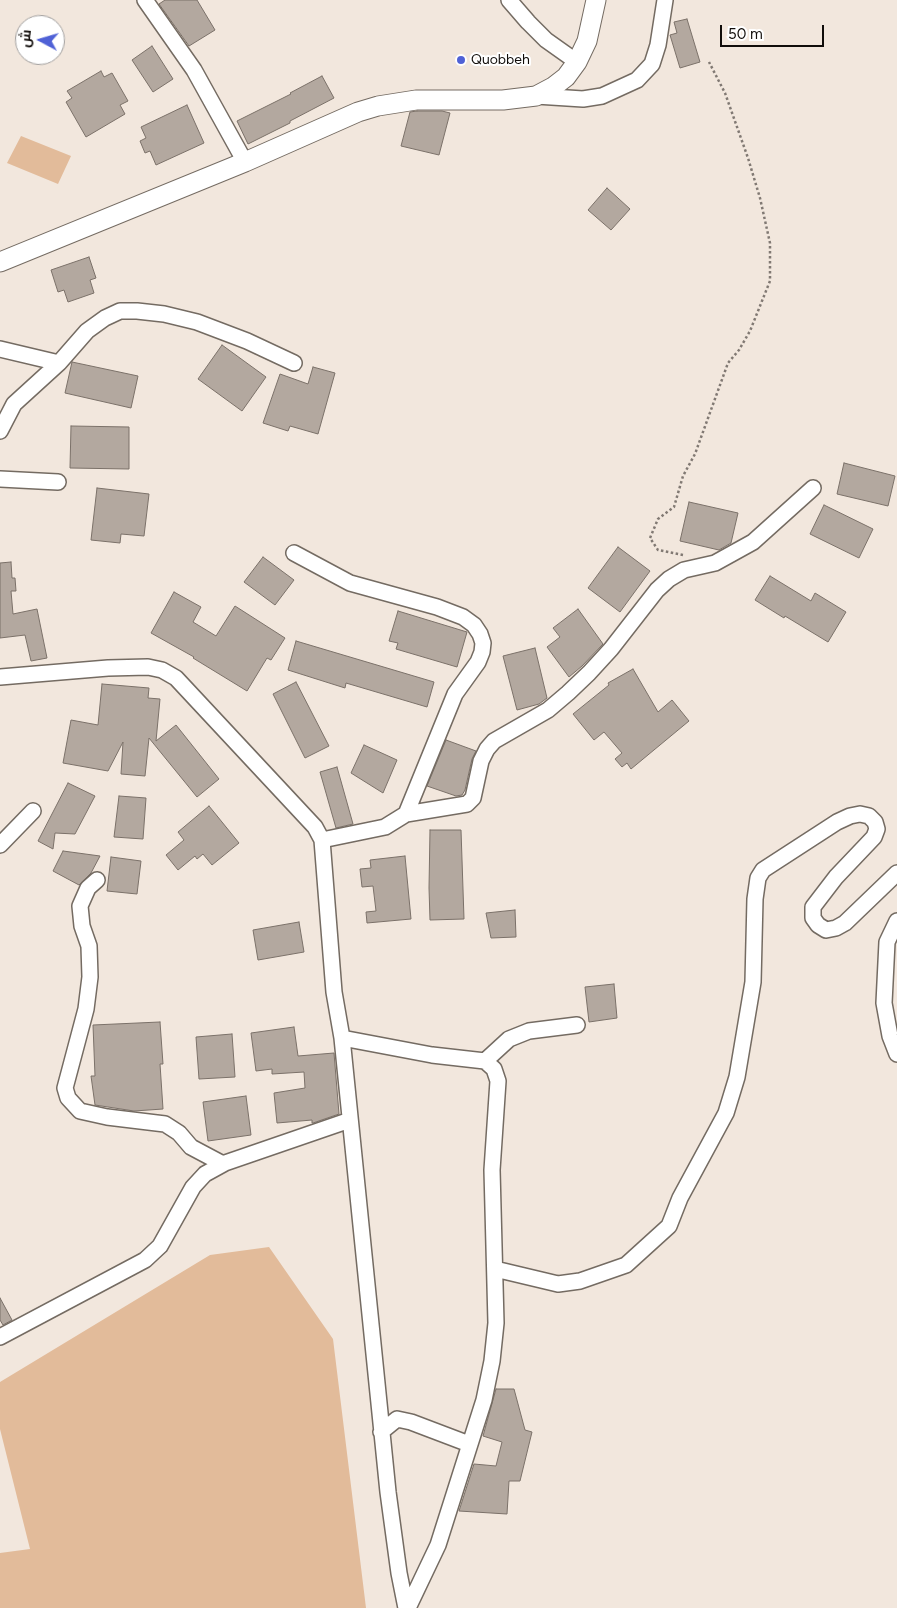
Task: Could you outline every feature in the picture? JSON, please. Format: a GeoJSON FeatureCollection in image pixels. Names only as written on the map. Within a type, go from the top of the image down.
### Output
{"type":"FeatureCollection","features":[{"type":"Feature","properties":{"kind":"main road"},"geometry":{"type":"LineString","coordinates":[[0,262],[245,162],[335,122],[378,106],[416,100],[503,100],[536,96],[566,77],[577,62],[587,41],[596,0]]}},
{"type":"Feature","properties":{"kind":"street"},"geometry":{"type":"LineString","coordinates":[[144,0],[194,70],[245,162]]}},
{"type":"Feature","properties":{"kind":"street"},"geometry":{"type":"LineString","coordinates":[[509,0],[546,40],[577,62]]}},
{"type":"Feature","properties":{"kind":"street"},"geometry":{"type":"LineString","coordinates":[[536,96],[563,99],[602,96],[637,80],[652,64],[658,45],[665,0]]}},
{"type":"Feature","properties":{"kind":"street"},"geometry":{"type":"LineString","coordinates":[[0,431],[14,404],[59,363],[87,332],[105,318],[120,311],[164,314],[197,322],[247,340],[294,363]]}},
{"type":"Feature","properties":{"kind":"street"},"geometry":{"type":"LineString","coordinates":[[0,350],[59,363]]}},
{"type":"Feature","properties":{"kind":"street"},"geometry":{"type":"LineString","coordinates":[[0,479],[58,482]]}},
{"type":"Feature","properties":{"kind":"street"},"geometry":{"type":"LineString","coordinates":[[322,840],[385,827],[406,814],[467,804],[473,798],[481,761],[486,749],[494,741],[548,710],[589,674],[657,590],[669,579],[684,570],[716,563],[753,542],[813,488]]}},
{"type":"Feature","properties":{"kind":"street"},"geometry":{"type":"LineString","coordinates":[[294,553],[350,583],[437,606],[463,617],[474,625],[480,634],[483,643],[478,662],[455,694],[406,814]]}},
{"type":"Feature","properties":{"kind":"street"},"geometry":{"type":"LineString","coordinates":[[0,678],[108,668],[148,667],[162,670],[176,678],[310,821],[322,840],[334,992],[342,1038],[381,1432],[399,1573],[407,1608]]}},
{"type":"Feature","properties":{"kind":"street"},"geometry":{"type":"LineString","coordinates":[[0,845],[34,811]]}},
{"type":"Feature","properties":{"kind":"street"},"geometry":{"type":"LineString","coordinates":[[495,1269],[558,1284],[580,1281],[626,1265],[669,1226],[680,1198],[726,1113],[737,1077],[753,982],[757,883],[763,870],[837,822],[860,814],[869,816],[875,822],[877,829],[874,838],[836,877],[813,907],[813,918],[818,926],[826,930],[836,928],[845,923],[897,873]]}},
{"type":"Feature","properties":{"kind":"street"},"geometry":{"type":"LineString","coordinates":[[97,880],[88,888],[80,906],[82,926],[89,946],[90,977],[86,1009],[65,1088],[68,1098],[80,1111],[107,1117],[165,1124],[179,1133],[191,1148],[223,1164]]}},
{"type":"Feature","properties":{"kind":"street"},"geometry":{"type":"LineString","coordinates":[[897,921],[887,942],[884,1003],[890,1036],[897,1054]]}},
{"type":"Feature","properties":{"kind":"street"},"geometry":{"type":"LineString","coordinates":[[485,1061],[509,1039],[529,1031],[577,1025]]}},
{"type":"Feature","properties":{"kind":"street"},"geometry":{"type":"LineString","coordinates":[[342,1038],[432,1055],[485,1061],[494,1070],[498,1081],[492,1170],[496,1323],[492,1361],[484,1400],[438,1545],[407,1608]]}},
{"type":"Feature","properties":{"kind":"street"},"geometry":{"type":"LineString","coordinates":[[0,1337],[144,1260],[160,1246],[193,1187],[205,1174],[223,1164],[350,1120]]}},
{"type":"Feature","properties":{"kind":"street"},"geometry":{"type":"LineString","coordinates":[[381,1432],[397,1419],[411,1422],[469,1444]]}},
{"type":"Feature","properties":{"kind":"path"},"geometry":{"type":"LineString","coordinates":[[686,556],[658,550],[650,538],[658,519],[674,507],[682,476],[695,454],[728,363],[739,350],[750,331],[770,281],[770,243],[760,198],[725,92],[709,62]]}},
{"type":"Feature","properties":{"kind":"shaded area"},"geometry":{"type":"Polygon","coordinates":[[[21,136],[71,156],[58,184],[7,163],[21,136]]]}},
{"type":"Feature","properties":{"kind":"shaded area"},"geometry":{"type":"Polygon","coordinates":[[[269,1247],[333,1339],[366,1608],[0,1608],[0,1553],[30,1549],[0,1429],[0,1382],[210,1255],[269,1247]]]}},
{"type":"Feature","properties":{"kind":"building"},"geometry":{"type":"Polygon","coordinates":[[[165,0],[197,0],[215,30],[189,46],[159,4],[165,0]]]}},
{"type":"Feature","properties":{"kind":"building"},"geometry":{"type":"Polygon","coordinates":[[[687,19],[700,62],[680,68],[670,35],[677,33],[674,22],[687,19]]]}},
{"type":"Feature","properties":{"kind":"building"},"geometry":{"type":"Polygon","coordinates":[[[152,46],[173,79],[153,92],[132,60],[152,46]]]}},
{"type":"Feature","properties":{"kind":"building"},"geometry":{"type":"Polygon","coordinates":[[[101,71],[104,77],[112,73],[128,101],[120,105],[125,114],[86,137],[66,102],[72,98],[67,91],[101,71]]]}},
{"type":"Feature","properties":{"kind":"building"},"geometry":{"type":"Polygon","coordinates":[[[322,76],[334,98],[248,144],[237,121],[322,76]]]}},
{"type":"Feature","properties":{"kind":"building"},"geometry":{"type":"Polygon","coordinates":[[[187,105],[204,143],[156,165],[150,151],[145,153],[140,141],[146,138],[141,127],[187,105]]]}},
{"type":"Feature","properties":{"kind":"building"},"geometry":{"type":"Polygon","coordinates":[[[442,111],[450,113],[439,155],[401,146],[410,112],[442,111]]]}},
{"type":"Feature","properties":{"kind":"building"},"geometry":{"type":"Polygon","coordinates":[[[607,188],[630,209],[611,230],[588,210],[607,188]]]}},
{"type":"Feature","properties":{"kind":"building"},"geometry":{"type":"Polygon","coordinates":[[[89,257],[96,278],[90,280],[94,293],[68,302],[64,290],[58,292],[51,270],[89,257]]]}},
{"type":"Feature","properties":{"kind":"building"},"geometry":{"type":"Polygon","coordinates":[[[222,345],[266,377],[242,411],[198,379],[222,345]]]}},
{"type":"Feature","properties":{"kind":"building"},"geometry":{"type":"Polygon","coordinates":[[[72,362],[138,376],[131,408],[65,393],[72,362]]]}},
{"type":"Feature","properties":{"kind":"building"},"geometry":{"type":"Polygon","coordinates":[[[313,367],[335,373],[318,434],[290,426],[288,431],[263,423],[280,374],[308,384],[313,367]]]}},
{"type":"Feature","properties":{"kind":"building"},"geometry":{"type":"Polygon","coordinates":[[[71,426],[129,427],[129,469],[70,468],[71,426]]]}},
{"type":"Feature","properties":{"kind":"building"},"geometry":{"type":"Polygon","coordinates":[[[844,463],[895,476],[888,506],[837,494],[844,463]]]}},
{"type":"Feature","properties":{"kind":"building"},"geometry":{"type":"Polygon","coordinates":[[[97,488],[149,494],[144,536],[121,534],[120,543],[91,540],[97,488]]]}},
{"type":"Feature","properties":{"kind":"building"},"geometry":{"type":"Polygon","coordinates":[[[689,502],[738,513],[731,543],[719,550],[680,541],[689,502]]]}},
{"type":"Feature","properties":{"kind":"building"},"geometry":{"type":"Polygon","coordinates":[[[824,505],[873,529],[859,558],[810,534],[824,505]]]}},
{"type":"Feature","properties":{"kind":"building"},"geometry":{"type":"Polygon","coordinates":[[[618,547],[650,571],[620,612],[588,588],[618,547]]]}},
{"type":"Feature","properties":{"kind":"building"},"geometry":{"type":"Polygon","coordinates":[[[263,557],[294,580],[275,605],[244,582],[263,557]]]}},
{"type":"Feature","properties":{"kind":"building"},"geometry":{"type":"Polygon","coordinates":[[[11,562],[12,578],[15,578],[16,591],[11,591],[13,614],[37,609],[47,658],[31,661],[25,635],[0,638],[0,563],[11,562]]]}},
{"type":"Feature","properties":{"kind":"building"},"geometry":{"type":"Polygon","coordinates":[[[770,576],[811,601],[815,593],[846,612],[828,642],[755,600],[770,576]]]}},
{"type":"Feature","properties":{"kind":"building"},"geometry":{"type":"Polygon","coordinates":[[[174,592],[201,607],[193,622],[216,636],[235,606],[285,638],[271,660],[267,658],[247,691],[194,657],[151,633],[174,592]]]}},
{"type":"Feature","properties":{"kind":"building"},"geometry":{"type":"Polygon","coordinates":[[[578,609],[603,644],[569,677],[547,647],[560,637],[553,628],[578,609]]]}},
{"type":"Feature","properties":{"kind":"building"},"geometry":{"type":"Polygon","coordinates":[[[398,611],[467,632],[457,667],[396,649],[398,643],[389,641],[398,611]]]}},
{"type":"Feature","properties":{"kind":"building"},"geometry":{"type":"Polygon","coordinates":[[[296,641],[434,682],[427,707],[346,683],[345,688],[288,670],[296,641]]]}},
{"type":"Feature","properties":{"kind":"building"},"geometry":{"type":"Polygon","coordinates":[[[535,648],[547,698],[539,704],[517,710],[503,656],[535,648]]]}},
{"type":"Feature","properties":{"kind":"building"},"geometry":{"type":"Polygon","coordinates":[[[633,669],[658,712],[672,700],[689,721],[631,769],[627,763],[622,767],[615,759],[622,753],[604,732],[594,740],[573,714],[609,685],[608,683],[633,669]]]}},
{"type":"Feature","properties":{"kind":"building"},"geometry":{"type":"Polygon","coordinates":[[[296,682],[329,746],[305,758],[273,694],[296,682]]]}},
{"type":"Feature","properties":{"kind":"building"},"geometry":{"type":"Polygon","coordinates":[[[102,684],[149,688],[148,698],[160,699],[156,741],[176,725],[219,779],[197,797],[149,738],[145,776],[121,774],[123,742],[108,771],[63,763],[71,720],[98,725],[102,684]]]}},
{"type":"Feature","properties":{"kind":"building"},"geometry":{"type":"Polygon","coordinates":[[[446,740],[476,751],[462,795],[456,796],[427,786],[446,740]]]}},
{"type":"Feature","properties":{"kind":"building"},"geometry":{"type":"Polygon","coordinates":[[[364,745],[397,760],[383,793],[351,773],[364,745]]]}},
{"type":"Feature","properties":{"kind":"building"},"geometry":{"type":"Polygon","coordinates":[[[337,767],[353,824],[336,828],[320,772],[337,767]]]}},
{"type":"Feature","properties":{"kind":"building"},"geometry":{"type":"Polygon","coordinates":[[[68,783],[95,796],[75,834],[55,833],[53,849],[38,841],[68,783]]]}},
{"type":"Feature","properties":{"kind":"building"},"geometry":{"type":"Polygon","coordinates":[[[119,796],[146,798],[143,839],[114,837],[119,796]]]}},
{"type":"Feature","properties":{"kind":"building"},"geometry":{"type":"Polygon","coordinates":[[[209,806],[239,843],[212,865],[203,854],[197,859],[195,856],[178,870],[166,855],[184,840],[178,832],[209,806]]]}},
{"type":"Feature","properties":{"kind":"building"},"geometry":{"type":"Polygon","coordinates":[[[430,830],[461,830],[464,919],[430,920],[430,830]]]}},
{"type":"Feature","properties":{"kind":"building"},"geometry":{"type":"Polygon","coordinates":[[[63,851],[100,856],[91,873],[79,885],[53,871],[63,851]]]}},
{"type":"Feature","properties":{"kind":"building"},"geometry":{"type":"Polygon","coordinates":[[[405,856],[411,919],[367,923],[366,912],[376,911],[373,886],[362,887],[360,869],[371,868],[370,860],[405,856]]]}},
{"type":"Feature","properties":{"kind":"building"},"geometry":{"type":"Polygon","coordinates":[[[111,857],[141,861],[137,894],[107,891],[111,857]]]}},
{"type":"Feature","properties":{"kind":"building"},"geometry":{"type":"Polygon","coordinates":[[[515,910],[516,937],[491,938],[486,913],[515,910]]]}},
{"type":"Feature","properties":{"kind":"building"},"geometry":{"type":"Polygon","coordinates":[[[299,922],[304,952],[258,960],[253,930],[299,922]]]}},
{"type":"Feature","properties":{"kind":"building"},"geometry":{"type":"Polygon","coordinates":[[[614,984],[617,1018],[589,1022],[585,987],[614,984]]]}},
{"type":"Feature","properties":{"kind":"building"},"geometry":{"type":"Polygon","coordinates":[[[160,1022],[163,1064],[160,1064],[163,1109],[134,1111],[95,1105],[91,1076],[95,1076],[93,1025],[160,1022]]]}},
{"type":"Feature","properties":{"kind":"building"},"geometry":{"type":"Polygon","coordinates":[[[294,1027],[298,1056],[334,1053],[339,1114],[313,1123],[312,1120],[277,1123],[274,1093],[305,1088],[304,1072],[272,1074],[272,1069],[256,1071],[251,1033],[294,1027]]]}},
{"type":"Feature","properties":{"kind":"building"},"geometry":{"type":"Polygon","coordinates":[[[232,1034],[235,1077],[199,1079],[196,1037],[232,1034]]]}},
{"type":"Feature","properties":{"kind":"building"},"geometry":{"type":"Polygon","coordinates":[[[246,1096],[251,1135],[208,1141],[203,1102],[246,1096]]]}},
{"type":"Feature","properties":{"kind":"building"},"geometry":{"type":"Polygon","coordinates":[[[0,1298],[12,1320],[3,1325],[0,1320],[0,1298]]]}},
{"type":"Feature","properties":{"kind":"building"},"geometry":{"type":"Polygon","coordinates":[[[496,1389],[514,1389],[525,1430],[532,1432],[520,1481],[509,1481],[507,1514],[459,1511],[474,1464],[496,1466],[502,1442],[483,1436],[496,1389]]]}},
{"type":"Feature","properties":{"kind":"place","name":"Quobbeh"},"geometry":{"type":"Point","coordinates":[461,60]}}]}
